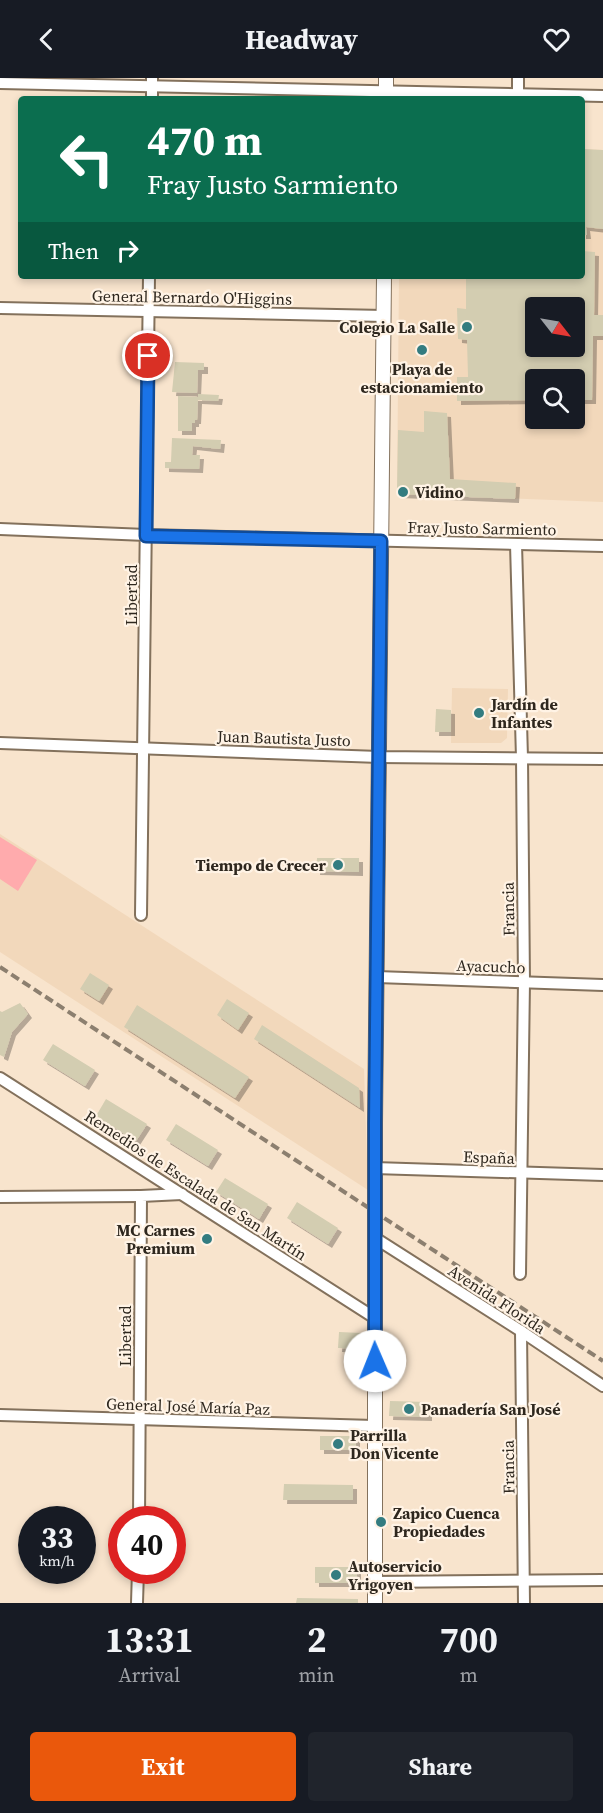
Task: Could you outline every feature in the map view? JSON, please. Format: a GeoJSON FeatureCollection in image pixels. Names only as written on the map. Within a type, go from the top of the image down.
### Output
{"type":"FeatureCollection","features":[{"type":"Feature","properties":{"kind":"street"},"geometry":{"type":"LineString","coordinates":[[518,78],[518,94]]}},
{"type":"Feature","properties":{"kind":"street"},"geometry":{"type":"LineString","coordinates":[[0,83],[152,82],[603,96]]}},
{"type":"Feature","properties":{"kind":"street","name":"Libertad"},"geometry":{"type":"LineString","coordinates":[[141,915],[149,279]]}},
{"type":"Feature","properties":{"kind":"street"},"geometry":{"type":"LineString","coordinates":[[375,1603],[374,1168],[384,279]]}},
{"type":"Feature","properties":{"kind":"street","name":"General Bernardo O'Higgins"},"geometry":{"type":"LineString","coordinates":[[0,308],[384,316]]}},
{"type":"Feature","properties":{"kind":"street","name":"Fray Justo Sarmiento"},"geometry":{"type":"LineString","coordinates":[[0,529],[146,536],[603,546]]}},
{"type":"Feature","properties":{"kind":"street","name":"Francia"},"geometry":{"type":"LineString","coordinates":[[516,544],[522,758],[524,982],[519,1274]]}},
{"type":"Feature","properties":{"kind":"street","name":"Juan Bautista Justo"},"geometry":{"type":"LineString","coordinates":[[0,743],[379,757],[603,759]]}},
{"type":"Feature","properties":{"kind":"street","name":"Ayacucho"},"geometry":{"type":"LineString","coordinates":[[377,977],[603,985]]}},
{"type":"Feature","properties":{"kind":"street","name":"Remedios de Escalada de San Martín"},"geometry":{"type":"LineString","coordinates":[[0,1078],[375,1318]]}},
{"type":"Feature","properties":{"kind":"street","name":"España"},"geometry":{"type":"LineString","coordinates":[[374,1168],[603,1175]]}},
{"type":"Feature","properties":{"kind":"street"},"geometry":{"type":"LineString","coordinates":[[0,1197],[183,1194]]}},
{"type":"Feature","properties":{"kind":"street","name":"Libertad"},"geometry":{"type":"LineString","coordinates":[[139,1506],[141,1196]]}},
{"type":"Feature","properties":{"kind":"street","name":"Avenida Florida"},"geometry":{"type":"LineString","coordinates":[[375,1238],[603,1386]]}},
{"type":"Feature","properties":{"kind":"street","name":"Francia"},"geometry":{"type":"LineString","coordinates":[[521,1331],[524,1603]]}},
{"type":"Feature","properties":{"kind":"street","name":"General José María Paz"},"geometry":{"type":"LineString","coordinates":[[0,1415],[374,1425]]}},
{"type":"Feature","properties":{"kind":"street"},"geometry":{"type":"LineString","coordinates":[[374,1582],[603,1580]]}},
{"type":"Feature","properties":{"kind":"street"},"geometry":{"type":"LineString","coordinates":[[137,1603],[138,1584]]}},
{"type":"Feature","properties":{"kind":"shaded area","name":"Colegio La Salle"},"geometry":{"type":"Polygon","coordinates":[[[585,149],[603,150],[603,502],[397,494],[399,279],[585,279],[585,149]]]}},
{"type":"Feature","properties":{"kind":"shaded area","name":"Jardín de Infantes"},"geometry":{"type":"Polygon","coordinates":[[[452,688],[508,689],[507,738],[501,743],[451,743],[452,688]]]}},
{"type":"Feature","properties":{"kind":"shaded area"},"geometry":{"type":"Polygon","coordinates":[[[0,834],[364,1069],[368,1190],[0,952],[0,834]]]}},
{"type":"Feature","properties":{"kind":"shaded area"},"geometry":{"type":"Polygon","coordinates":[[[0,837],[37,860],[18,891],[0,879],[0,837]]]}},
{"type":"Feature","properties":{"kind":"building"},"geometry":{"type":"Polygon","coordinates":[[[585,149],[603,150],[603,229],[586,227],[587,235],[585,235],[585,149]]]}},
{"type":"Feature","properties":{"kind":"building"},"geometry":{"type":"Polygon","coordinates":[[[585,251],[595,252],[594,315],[603,315],[603,336],[593,336],[592,400],[585,400],[585,369],[525,369],[525,400],[457,401],[457,377],[468,377],[467,340],[458,339],[457,308],[466,309],[466,279],[585,279],[585,251]]]}},
{"type":"Feature","properties":{"kind":"building"},"geometry":{"type":"Polygon","coordinates":[[[175,362],[204,363],[204,370],[198,370],[197,393],[172,392],[175,362]]]}},
{"type":"Feature","properties":{"kind":"building"},"geometry":{"type":"Polygon","coordinates":[[[198,394],[219,395],[218,401],[198,400],[197,420],[192,423],[192,431],[178,431],[178,396],[198,397],[198,394]]]}},
{"type":"Feature","properties":{"kind":"building"},"geometry":{"type":"Polygon","coordinates":[[[424,411],[447,413],[450,479],[516,483],[515,499],[397,494],[398,430],[424,432],[424,411]]]}},
{"type":"Feature","properties":{"kind":"building"},"geometry":{"type":"Polygon","coordinates":[[[172,438],[221,440],[220,449],[193,446],[192,455],[200,455],[199,469],[165,468],[165,462],[171,462],[172,438]]]}},
{"type":"Feature","properties":{"kind":"building"},"geometry":{"type":"Polygon","coordinates":[[[436,709],[451,710],[451,732],[435,732],[436,709]]]}},
{"type":"Feature","properties":{"kind":"building","name":"Tiempo de Crecer"},"geometry":{"type":"Polygon","coordinates":[[[317,858],[359,858],[359,872],[316,871],[317,858]]]}},
{"type":"Feature","properties":{"kind":"building"},"geometry":{"type":"Polygon","coordinates":[[[90,973],[109,985],[99,1001],[80,989],[90,973]]]}},
{"type":"Feature","properties":{"kind":"building"},"geometry":{"type":"Polygon","coordinates":[[[227,999],[249,1013],[238,1030],[217,1015],[227,999]]]}},
{"type":"Feature","properties":{"kind":"building"},"geometry":{"type":"Polygon","coordinates":[[[20,1003],[28,1014],[12,1032],[4,1057],[0,1055],[0,1011],[20,1003]]]}},
{"type":"Feature","properties":{"kind":"building"},"geometry":{"type":"Polygon","coordinates":[[[137,1005],[249,1077],[235,1098],[124,1027],[137,1005]]]}},
{"type":"Feature","properties":{"kind":"building"},"geometry":{"type":"Polygon","coordinates":[[[262,1025],[359,1088],[360,1108],[254,1039],[262,1025]]]}},
{"type":"Feature","properties":{"kind":"building"},"geometry":{"type":"Polygon","coordinates":[[[53,1044],[95,1070],[85,1086],[43,1060],[53,1044]]]}},
{"type":"Feature","properties":{"kind":"building"},"geometry":{"type":"Polygon","coordinates":[[[106,1099],[147,1124],[136,1141],[96,1116],[106,1099]]]}},
{"type":"Feature","properties":{"kind":"building"},"geometry":{"type":"Polygon","coordinates":[[[176,1124],[218,1150],[208,1166],[166,1140],[176,1124]]]}},
{"type":"Feature","properties":{"kind":"building"},"geometry":{"type":"Polygon","coordinates":[[[225,1178],[268,1204],[259,1219],[216,1192],[225,1178]]]}},
{"type":"Feature","properties":{"kind":"building"},"geometry":{"type":"Polygon","coordinates":[[[297,1202],[338,1228],[328,1244],[287,1218],[297,1202]]]}},
{"type":"Feature","properties":{"kind":"building"},"geometry":{"type":"Polygon","coordinates":[[[339,1332],[361,1333],[360,1349],[338,1348],[339,1332]]]}},
{"type":"Feature","properties":{"kind":"building","name":"Panadería San José"},"geometry":{"type":"Polygon","coordinates":[[[390,1401],[428,1402],[428,1417],[389,1416],[390,1401]]]}},
{"type":"Feature","properties":{"kind":"building","name":"Parrilla Don Vicente"},"geometry":{"type":"Polygon","coordinates":[[[320,1436],[353,1436],[356,1439],[356,1450],[320,1450],[320,1436]]]}},
{"type":"Feature","properties":{"kind":"building"},"geometry":{"type":"Polygon","coordinates":[[[284,1484],[353,1485],[353,1500],[283,1500],[284,1484]]]}},
{"type":"Feature","properties":{"kind":"building","name":"Autoservicio Yrigoyen"},"geometry":{"type":"Polygon","coordinates":[[[315,1567],[357,1567],[357,1583],[315,1583],[315,1567]]]}},
{"type":"Feature","properties":{"kind":"building"},"geometry":{"type":"Polygon","coordinates":[[[297,1598],[358,1599],[358,1603],[296,1603],[297,1598]]]}},
{"type":"Feature","properties":{"kind":"railway"},"geometry":{"type":"LineString","coordinates":[[0,967],[603,1361]]}},
{"type":"Feature","properties":{"kind":"place","name":"Colegio La Salle"},"geometry":{"type":"Point","coordinates":[467,327]}},
{"type":"Feature","properties":{"kind":"place","name":"Playa de estacionamiento"},"geometry":{"type":"Point","coordinates":[422,350]}},
{"type":"Feature","properties":{"kind":"place","name":"Vidino"},"geometry":{"type":"Point","coordinates":[403,492]}},
{"type":"Feature","properties":{"kind":"place","name":"Jardín de Infantes"},"geometry":{"type":"Point","coordinates":[479,713]}},
{"type":"Feature","properties":{"kind":"place","name":"Tiempo de Crecer"},"geometry":{"type":"Point","coordinates":[338,865]}},
{"type":"Feature","properties":{"kind":"place","name":"MC Carnes Premium"},"geometry":{"type":"Point","coordinates":[207,1239]}},
{"type":"Feature","properties":{"kind":"place","name":"Panadería San José"},"geometry":{"type":"Point","coordinates":[409,1409]}},
{"type":"Feature","properties":{"kind":"place","name":"Parrilla Don Vicente"},"geometry":{"type":"Point","coordinates":[338,1444]}},
{"type":"Feature","properties":{"kind":"place","name":"Zapico Cuenca Propiedades"},"geometry":{"type":"Point","coordinates":[381,1522]}},
{"type":"Feature","properties":{"kind":"place","name":"Autoservicio Yrigoyen"},"geometry":{"type":"Point","coordinates":[336,1575]}},
{"type":"Feature","properties":{"kind":"route"},"geometry":{"type":"LineString","coordinates":[[148,356],[146,536],[381,541],[375,1361]]}}]}
